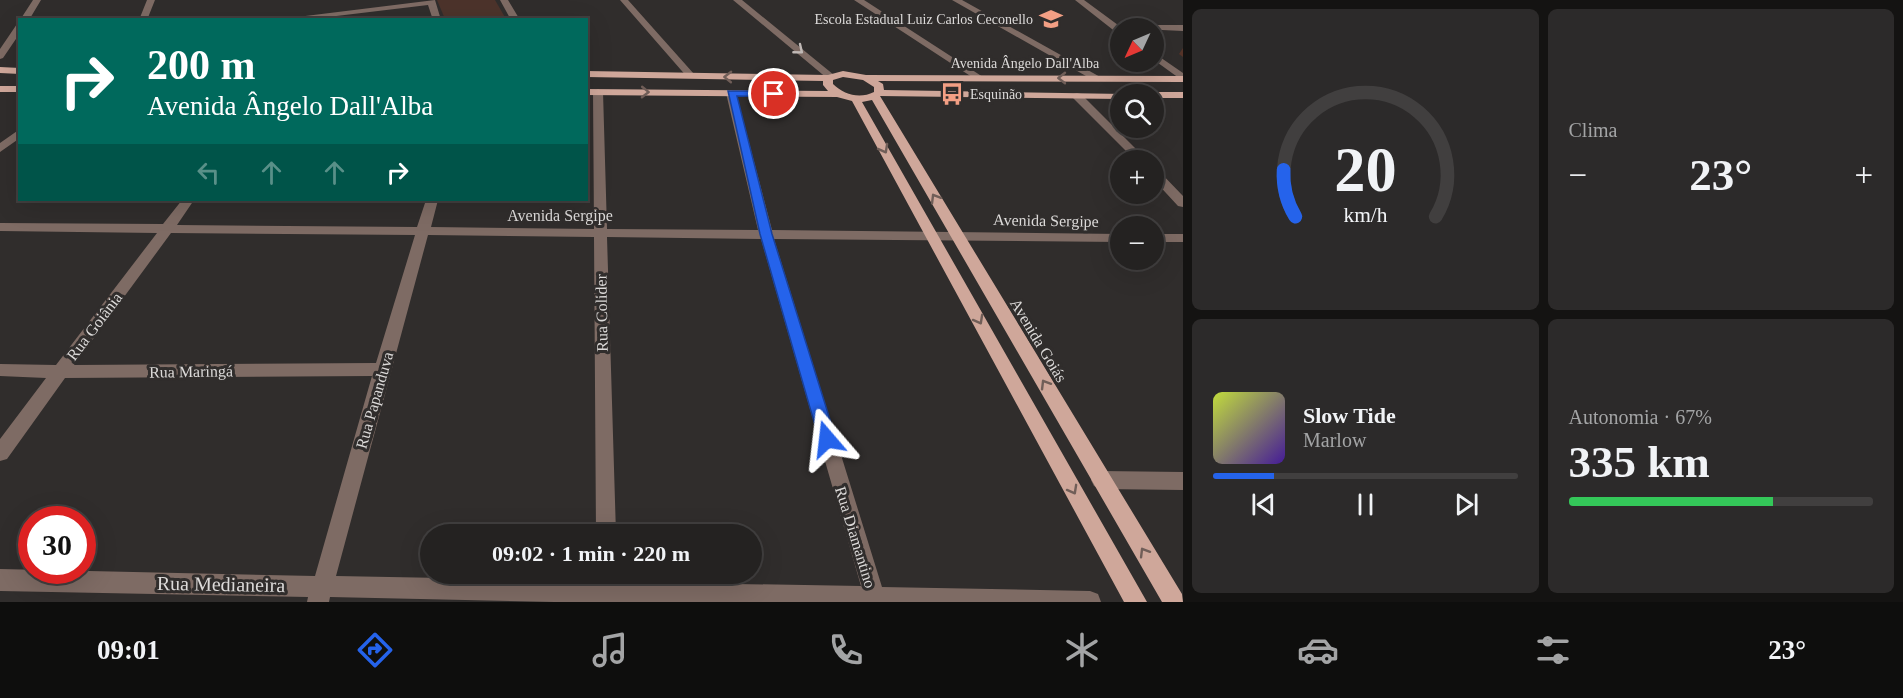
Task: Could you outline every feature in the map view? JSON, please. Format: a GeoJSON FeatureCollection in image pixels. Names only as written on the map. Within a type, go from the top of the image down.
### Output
{"type":"FeatureCollection","features":[{"type":"Feature","properties":{"kind":"main road"},"geometry":{"type":"LineString","coordinates":[[0,70],[18,71]]}},
{"type":"Feature","properties":{"kind":"main road"},"geometry":{"type":"LineString","coordinates":[[588,74],[830,77],[843,74]]}},
{"type":"Feature","properties":{"kind":"main road","name":"Avenida Ângelo Dall'Alba"},"geometry":{"type":"LineString","coordinates":[[843,74],[867,78],[1183,79]]}},
{"type":"Feature","properties":{"kind":"main road"},"geometry":{"type":"LineString","coordinates":[[830,77],[828,86],[837,94]]}},
{"type":"Feature","properties":{"kind":"main road","name":"Avenida Goiás"},"geometry":{"type":"LineString","coordinates":[[867,78],[879,86],[877,95],[957,236],[1174,602]]}},
{"type":"Feature","properties":{"kind":"main road"},"geometry":{"type":"LineString","coordinates":[[0,89],[18,89]]}},
{"type":"Feature","properties":{"kind":"main road"},"geometry":{"type":"LineString","coordinates":[[592,92],[837,94]]}},
{"type":"Feature","properties":{"kind":"main road","name":"Avenida Ângelo Dall'Alba"},"geometry":{"type":"LineString","coordinates":[[837,94],[855,98],[877,95],[1110,96]]}},
{"type":"Feature","properties":{"kind":"main road"},"geometry":{"type":"LineString","coordinates":[[1164,96],[1183,95]]}},
{"type":"Feature","properties":{"kind":"main road"},"geometry":{"type":"LineString","coordinates":[[855,98],[1136,602]]}},
{"type":"Feature","properties":{"kind":"street"},"geometry":{"type":"LineString","coordinates":[[25,18],[36,0]]}},
{"type":"Feature","properties":{"kind":"street"},"geometry":{"type":"LineString","coordinates":[[143,18],[151,0]]}},
{"type":"Feature","properties":{"kind":"street"},"geometry":{"type":"LineString","coordinates":[[504,0],[515,18]]}},
{"type":"Feature","properties":{"kind":"street"},"geometry":{"type":"LineString","coordinates":[[624,0],[691,76]]}},
{"type":"Feature","properties":{"kind":"street"},"geometry":{"type":"LineString","coordinates":[[737,0],[830,77]]}},
{"type":"Feature","properties":{"kind":"street"},"geometry":{"type":"LineString","coordinates":[[752,0],[843,74]]}},
{"type":"Feature","properties":{"kind":"street"},"geometry":{"type":"LineString","coordinates":[[858,0],[978,77]]}},
{"type":"Feature","properties":{"kind":"street"},"geometry":{"type":"LineString","coordinates":[[956,0],[1098,78]]}},
{"type":"Feature","properties":{"kind":"street"},"geometry":{"type":"LineString","coordinates":[[1079,0],[1110,24]]}},
{"type":"Feature","properties":{"kind":"street"},"geometry":{"type":"LineString","coordinates":[[293,18],[432,1],[436,18]]}},
{"type":"Feature","properties":{"kind":"street"},"geometry":{"type":"LineString","coordinates":[[1164,29],[1183,28]]}},
{"type":"Feature","properties":{"kind":"street"},"geometry":{"type":"LineString","coordinates":[[0,56],[18,29]]}},
{"type":"Feature","properties":{"kind":"street"},"geometry":{"type":"LineString","coordinates":[[1164,64],[1183,79]]}},
{"type":"Feature","properties":{"kind":"street","name":"Rua Colider"},"geometry":{"type":"LineString","coordinates":[[592,92],[599,232],[606,524]]}},
{"type":"Feature","properties":{"kind":"street","name":"Rua Diamantino"},"geometry":{"type":"LineString","coordinates":[[731,93],[766,234],[875,598]]}},
{"type":"Feature","properties":{"kind":"street"},"geometry":{"type":"LineString","coordinates":[[1077,96],[1131,150]]}},
{"type":"Feature","properties":{"kind":"street"},"geometry":{"type":"LineString","coordinates":[[0,149],[18,134]]}},
{"type":"Feature","properties":{"kind":"street"},"geometry":{"type":"LineString","coordinates":[[1164,183],[1183,202]]}},
{"type":"Feature","properties":{"kind":"street","name":"Rua Goiânia"},"geometry":{"type":"LineString","coordinates":[[0,453],[187,201]]}},
{"type":"Feature","properties":{"kind":"street","name":"Rua Papanduva"},"geometry":{"type":"LineString","coordinates":[[320,594],[382,369],[432,201]]}},
{"type":"Feature","properties":{"kind":"street","name":"Avenida Sergipe"},"geometry":{"type":"LineString","coordinates":[[0,227],[1110,238]]}},
{"type":"Feature","properties":{"kind":"street"},"geometry":{"type":"LineString","coordinates":[[1164,238],[1183,238]]}},
{"type":"Feature","properties":{"kind":"street","name":"Rua Maringá"},"geometry":{"type":"LineString","coordinates":[[0,370],[60,372],[382,369]]}},
{"type":"Feature","properties":{"kind":"street"},"geometry":{"type":"LineString","coordinates":[[1101,480],[1183,481]]}},
{"type":"Feature","properties":{"kind":"street","name":"Rua Medianeira"},"geometry":{"type":"LineString","coordinates":[[0,580],[320,594],[581,584]]}},
{"type":"Feature","properties":{"kind":"street","name":"Rua Medianeira"},"geometry":{"type":"LineString","coordinates":[[625,584],[875,598],[1090,602]]}},
{"type":"Feature","properties":{"kind":"shaded area"},"geometry":{"type":"Polygon","coordinates":[[[437,0],[495,0],[505,18],[445,18],[437,0]]]}},
{"type":"Feature","properties":{"kind":"place","name":"Escola Estadual Luiz Carlos Ceconello"},"geometry":{"type":"Point","coordinates":[1051,19]}},
{"type":"Feature","properties":{"kind":"place","name":"Esquinão"},"geometry":{"type":"Point","coordinates":[952,94]}},
{"type":"Feature","properties":{"kind":"route"},"geometry":{"type":"LineString","coordinates":[[774,94],[731,93],[766,234],[827,439]]}}]}
